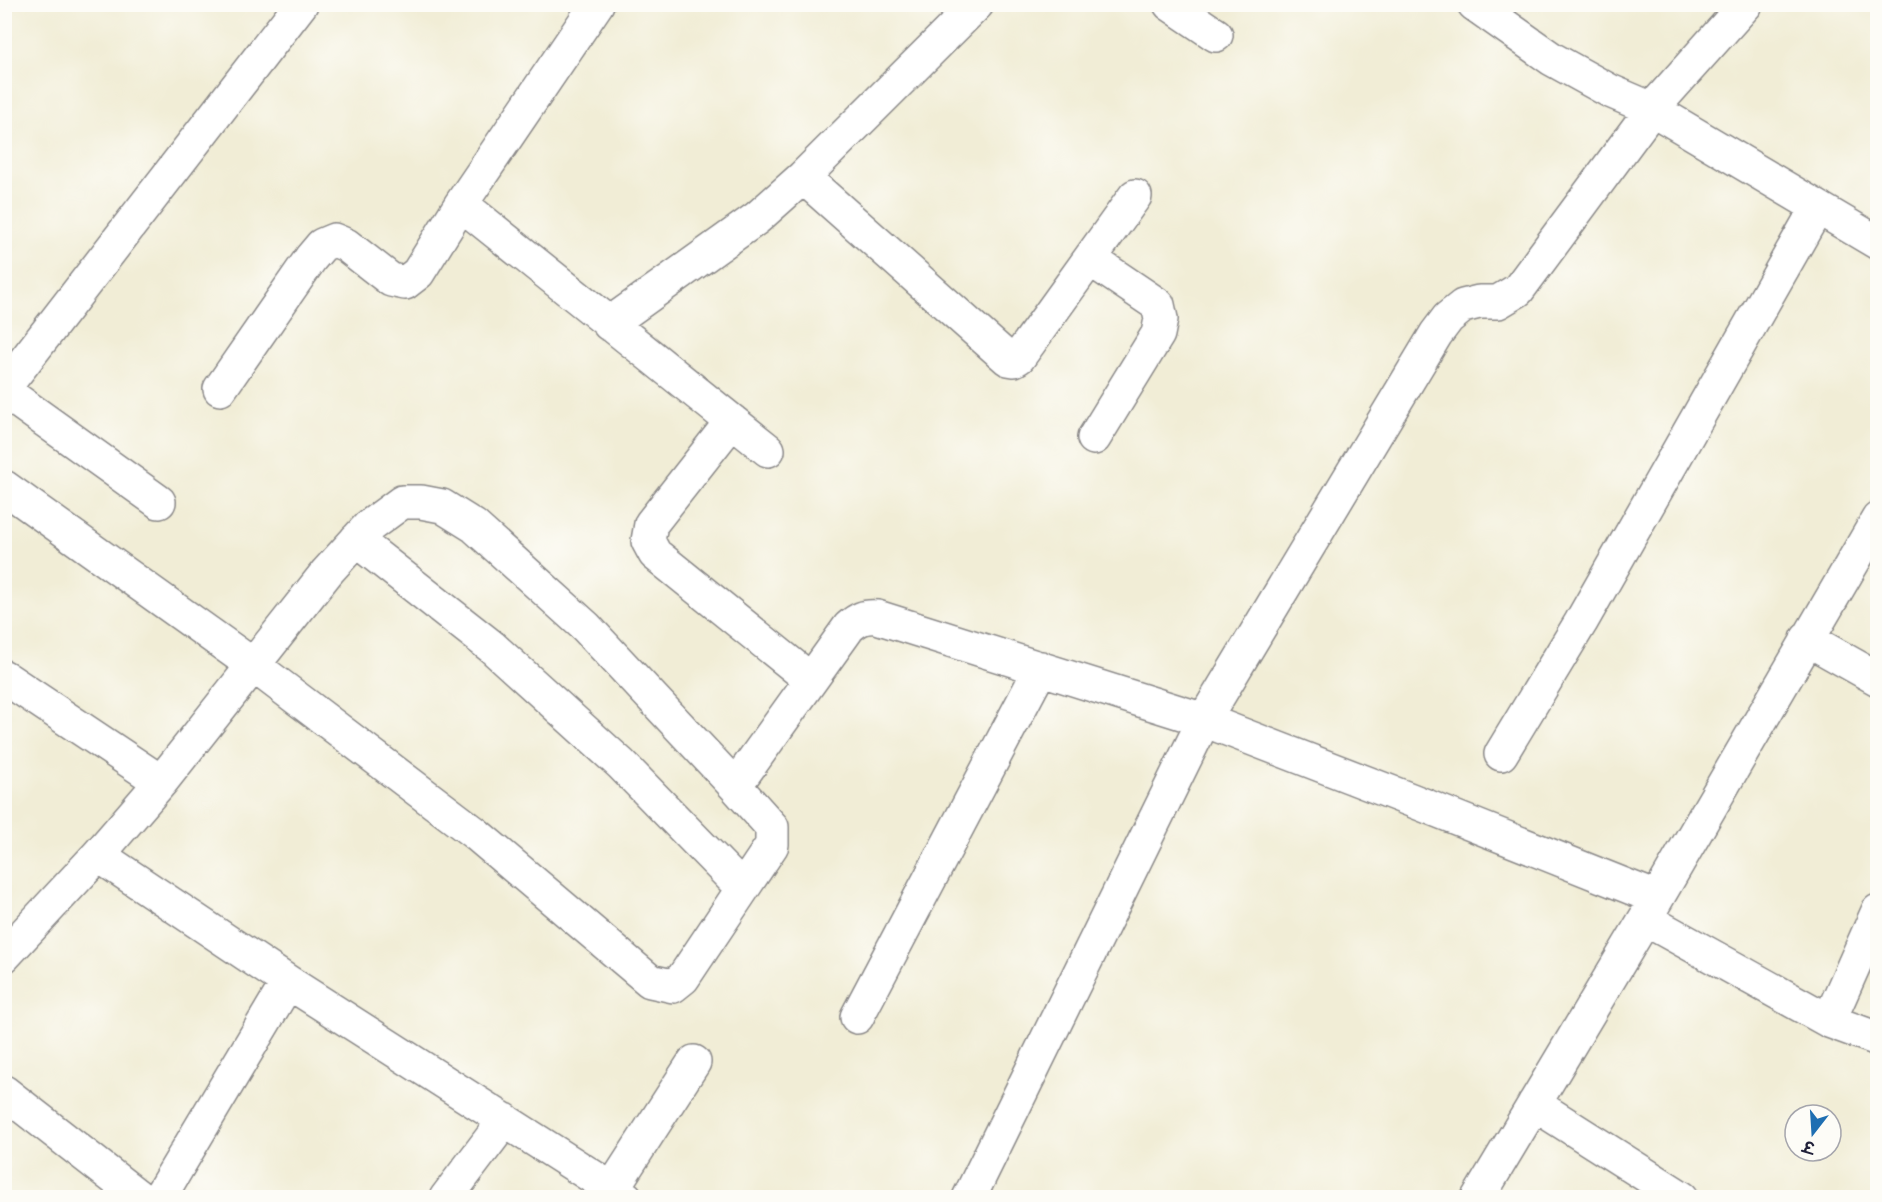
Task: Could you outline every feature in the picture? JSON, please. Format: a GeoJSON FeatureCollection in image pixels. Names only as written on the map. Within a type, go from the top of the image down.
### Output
{"type":"FeatureCollection","features":[{"type":"Feature","properties":{"kind":"street"},"geometry":{"type":"LineString","coordinates":[[159,502],[4,389],[301,4]]}},
{"type":"Feature","properties":{"kind":"street"},"geometry":{"type":"LineString","coordinates":[[220,389],[322,245],[334,240],[346,245],[391,280],[405,284],[418,273],[460,204],[597,4]]}},
{"type":"Feature","properties":{"kind":"street"},"geometry":{"type":"LineString","coordinates":[[609,324],[757,218],[803,177],[977,4]]}},
{"type":"Feature","properties":{"kind":"street"},"geometry":{"type":"LineString","coordinates":[[1170,4],[1216,35]]}},
{"type":"Feature","properties":{"kind":"street"},"geometry":{"type":"LineString","coordinates":[[969,1197],[1204,720],[1442,326],[1463,306],[1479,302],[1498,302],[1518,290],[1652,109],[1746,4]]}},
{"type":"Feature","properties":{"kind":"street"},"geometry":{"type":"LineString","coordinates":[[1489,9],[1552,59],[1610,91],[1652,109],[1878,243]]}},
{"type":"Feature","properties":{"kind":"street"},"geometry":{"type":"LineString","coordinates":[[803,177],[1008,359],[1014,360],[1019,357],[1135,195]]}},
{"type":"Feature","properties":{"kind":"street"},"geometry":{"type":"LineString","coordinates":[[460,204],[768,450]]}},
{"type":"Feature","properties":{"kind":"street"},"geometry":{"type":"LineString","coordinates":[[1501,754],[1581,622],[1817,208]]}},
{"type":"Feature","properties":{"kind":"street"},"geometry":{"type":"LineString","coordinates":[[1089,259],[1158,305],[1161,319],[1158,334],[1094,438]]}},
{"type":"Feature","properties":{"kind":"street"},"geometry":{"type":"LineString","coordinates":[[732,422],[651,524],[648,542],[655,554],[810,680]]}},
{"type":"Feature","properties":{"kind":"street"},"geometry":{"type":"LineString","coordinates":[[4,487],[253,665],[476,834],[650,981],[673,986],[683,978],[772,845],[773,836],[772,827],[586,627],[474,526],[442,507],[421,502],[402,502],[368,527],[327,572],[253,665],[160,782],[98,855],[4,956]]}},
{"type":"Feature","properties":{"kind":"street"},"geometry":{"type":"LineString","coordinates":[[1478,1197],[1652,908],[1878,519]]}},
{"type":"Feature","properties":{"kind":"street"},"geometry":{"type":"LineString","coordinates":[[356,540],[492,647],[621,764],[742,888]]}},
{"type":"Feature","properties":{"kind":"street"},"geometry":{"type":"LineString","coordinates":[[735,786],[849,627],[857,619],[867,616],[877,617],[1204,720],[1411,800],[1652,908],[1829,1021],[1878,1039]]}},
{"type":"Feature","properties":{"kind":"street"},"geometry":{"type":"LineString","coordinates":[[1807,639],[1878,679]]}},
{"type":"Feature","properties":{"kind":"street"},"geometry":{"type":"LineString","coordinates":[[857,1017],[1041,668]]}},
{"type":"Feature","properties":{"kind":"street"},"geometry":{"type":"LineString","coordinates":[[4,677],[160,782]]}},
{"type":"Feature","properties":{"kind":"street"},"geometry":{"type":"LineString","coordinates":[[98,855],[288,982],[619,1193],[694,1062]]}},
{"type":"Feature","properties":{"kind":"street"},"geometry":{"type":"LineString","coordinates":[[1829,1021],[1878,911]]}},
{"type":"Feature","properties":{"kind":"street"},"geometry":{"type":"LineString","coordinates":[[159,1197],[288,982]]}},
{"type":"Feature","properties":{"kind":"street"},"geometry":{"type":"LineString","coordinates":[[4,1092],[140,1197]]}},
{"type":"Feature","properties":{"kind":"street"},"geometry":{"type":"LineString","coordinates":[[1534,1104],[1682,1197]]}},
{"type":"Feature","properties":{"kind":"street"},"geometry":{"type":"LineString","coordinates":[[446,1197],[506,1120]]}}]}
